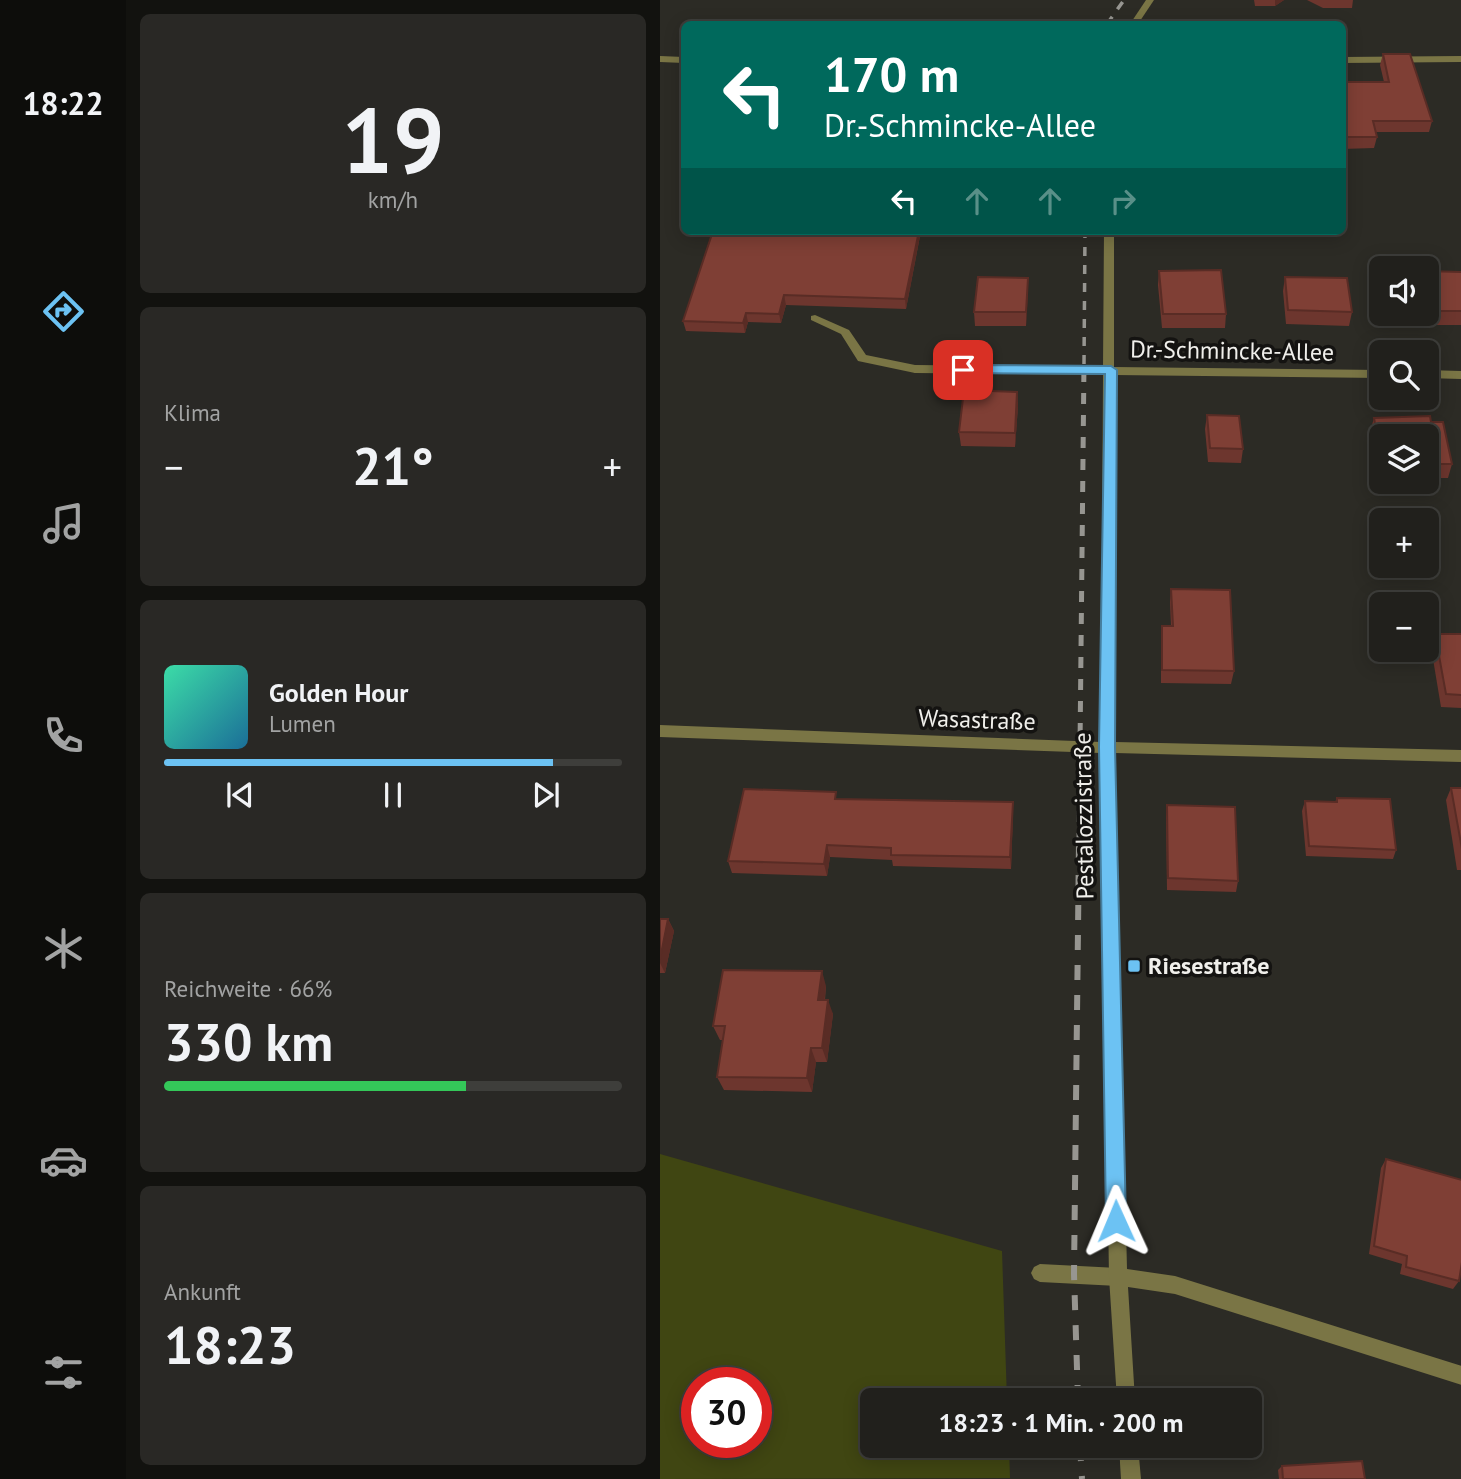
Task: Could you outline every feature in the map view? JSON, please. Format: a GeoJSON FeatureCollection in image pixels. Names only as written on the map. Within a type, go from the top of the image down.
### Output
{"type":"FeatureCollection","features":[{"type":"Feature","properties":{"kind":"street"},"geometry":{"type":"LineString","coordinates":[[1136,21],[1150,0]]}},
{"type":"Feature","properties":{"kind":"street"},"geometry":{"type":"LineString","coordinates":[[660,59],[681,60]]}},
{"type":"Feature","properties":{"kind":"street"},"geometry":{"type":"LineString","coordinates":[[1346,60],[1461,59]]}},
{"type":"Feature","properties":{"kind":"street","name":"Pestalozzistraße"},"geometry":{"type":"LineString","coordinates":[[1109,235],[1111,370],[1107,747],[1117,1277],[1125,1388]]}},
{"type":"Feature","properties":{"kind":"street","name":"Dr.-Schmincke-Allee"},"geometry":{"type":"LineString","coordinates":[[815,318],[845,332],[862,358],[915,369],[1369,374]]}},
{"type":"Feature","properties":{"kind":"street"},"geometry":{"type":"LineString","coordinates":[[1439,374],[1461,374]]}},
{"type":"Feature","properties":{"kind":"street","name":"Wasastraße"},"geometry":{"type":"LineString","coordinates":[[660,731],[1461,756]]}},
{"type":"Feature","properties":{"kind":"street"},"geometry":{"type":"LineString","coordinates":[[1040,1273],[1117,1277],[1175,1285],[1461,1376]]}},
{"type":"Feature","properties":{"kind":"street"},"geometry":{"type":"LineString","coordinates":[[1130,1458],[1131,1479]]}},
{"type":"Feature","properties":{"kind":"green space"},"geometry":{"type":"Polygon","coordinates":[[[660,1154],[1002,1251],[1007,1388],[860,1388],[860,1458],[1009,1458],[1010,1478],[660,1479],[660,1154]]]}},
{"type":"Feature","properties":{"kind":"building"},"geometry":{"type":"Polygon","coordinates":[[[1383,54],[1410,54],[1432,121],[1373,121],[1377,137],[1346,137],[1346,82],[1389,82],[1383,54]]]}},
{"type":"Feature","properties":{"kind":"building"},"geometry":{"type":"Polygon","coordinates":[[[712,235],[918,235],[905,299],[784,295],[779,314],[746,313],[743,323],[683,321],[712,235]]]}},
{"type":"Feature","properties":{"kind":"building"},"geometry":{"type":"Polygon","coordinates":[[[1221,270],[1226,314],[1163,314],[1159,271],[1221,270]]]}},
{"type":"Feature","properties":{"kind":"building"},"geometry":{"type":"Polygon","coordinates":[[[1439,271],[1462,272],[1462,311],[1439,311],[1439,271]]]}},
{"type":"Feature","properties":{"kind":"building"},"geometry":{"type":"Polygon","coordinates":[[[978,277],[1028,278],[1026,312],[974,312],[978,277]]]}},
{"type":"Feature","properties":{"kind":"building"},"geometry":{"type":"Polygon","coordinates":[[[1285,277],[1347,278],[1352,312],[1288,310],[1285,277]]]}},
{"type":"Feature","properties":{"kind":"building"},"geometry":{"type":"Polygon","coordinates":[[[964,390],[1017,392],[1015,433],[959,432],[964,390]]]}},
{"type":"Feature","properties":{"kind":"building"},"geometry":{"type":"Polygon","coordinates":[[[1207,415],[1239,416],[1243,449],[1210,448],[1207,415]]]}},
{"type":"Feature","properties":{"kind":"building"},"geometry":{"type":"Polygon","coordinates":[[[1430,416],[1431,422],[1443,422],[1452,464],[1439,464],[1439,424],[1375,424],[1374,418],[1430,416]]]}},
{"type":"Feature","properties":{"kind":"building"},"geometry":{"type":"Polygon","coordinates":[[[1171,589],[1230,590],[1234,671],[1162,670],[1162,626],[1173,626],[1171,589]]]}},
{"type":"Feature","properties":{"kind":"building"},"geometry":{"type":"Polygon","coordinates":[[[1439,634],[1462,634],[1462,695],[1446,694],[1439,656],[1439,634]]]}},
{"type":"Feature","properties":{"kind":"building"},"geometry":{"type":"Polygon","coordinates":[[[1451,788],[1462,788],[1462,849],[1451,788]]]}},
{"type":"Feature","properties":{"kind":"building"},"geometry":{"type":"Polygon","coordinates":[[[744,789],[836,792],[835,799],[1013,802],[1010,857],[891,855],[891,848],[827,845],[824,864],[728,861],[744,789]]]}},
{"type":"Feature","properties":{"kind":"building"},"geometry":{"type":"Polygon","coordinates":[[[1337,798],[1390,799],[1396,850],[1309,846],[1305,801],[1337,802],[1337,798]]]}},
{"type":"Feature","properties":{"kind":"building"},"geometry":{"type":"Polygon","coordinates":[[[1167,805],[1235,807],[1238,881],[1168,878],[1167,805]]]}},
{"type":"Feature","properties":{"kind":"building"},"geometry":{"type":"Polygon","coordinates":[[[660,919],[668,919],[660,959],[660,919]]]}},
{"type":"Feature","properties":{"kind":"building"},"geometry":{"type":"Polygon","coordinates":[[[723,970],[822,971],[818,1000],[828,1000],[822,1048],[811,1048],[807,1078],[717,1077],[725,1026],[713,1026],[723,970]]]}},
{"type":"Feature","properties":{"kind":"building"},"geometry":{"type":"Polygon","coordinates":[[[1386,1159],[1462,1180],[1462,1262],[1459,1281],[1406,1267],[1407,1256],[1374,1246],[1386,1159]]]}},
{"type":"Feature","properties":{"kind":"building"},"geometry":{"type":"Polygon","coordinates":[[[1362,1461],[1365,1479],[1283,1479],[1282,1466],[1362,1461]]]}},
{"type":"Feature","properties":{"kind":"railway"},"geometry":{"type":"LineString","coordinates":[[1109,21],[1124,0]]}},
{"type":"Feature","properties":{"kind":"railway"},"geometry":{"type":"LineString","coordinates":[[1084,364],[1085,235]]}},
{"type":"Feature","properties":{"kind":"railway"},"geometry":{"type":"LineString","coordinates":[[1079,844],[1084,362]]}},
{"type":"Feature","properties":{"kind":"railway"},"geometry":{"type":"LineString","coordinates":[[1078,1388],[1074,1274],[1079,843]]}},
{"type":"Feature","properties":{"kind":"railway"},"geometry":{"type":"LineString","coordinates":[[1081,1458],[1082,1479]]}},
{"type":"Feature","properties":{"kind":"place","name":"Riesestraße"},"geometry":{"type":"Point","coordinates":[1134,966]}},
{"type":"Feature","properties":{"kind":"route"},"geometry":{"type":"LineString","coordinates":[[963,370],[1111,370],[1107,747],[1116,1221]]}}]}
